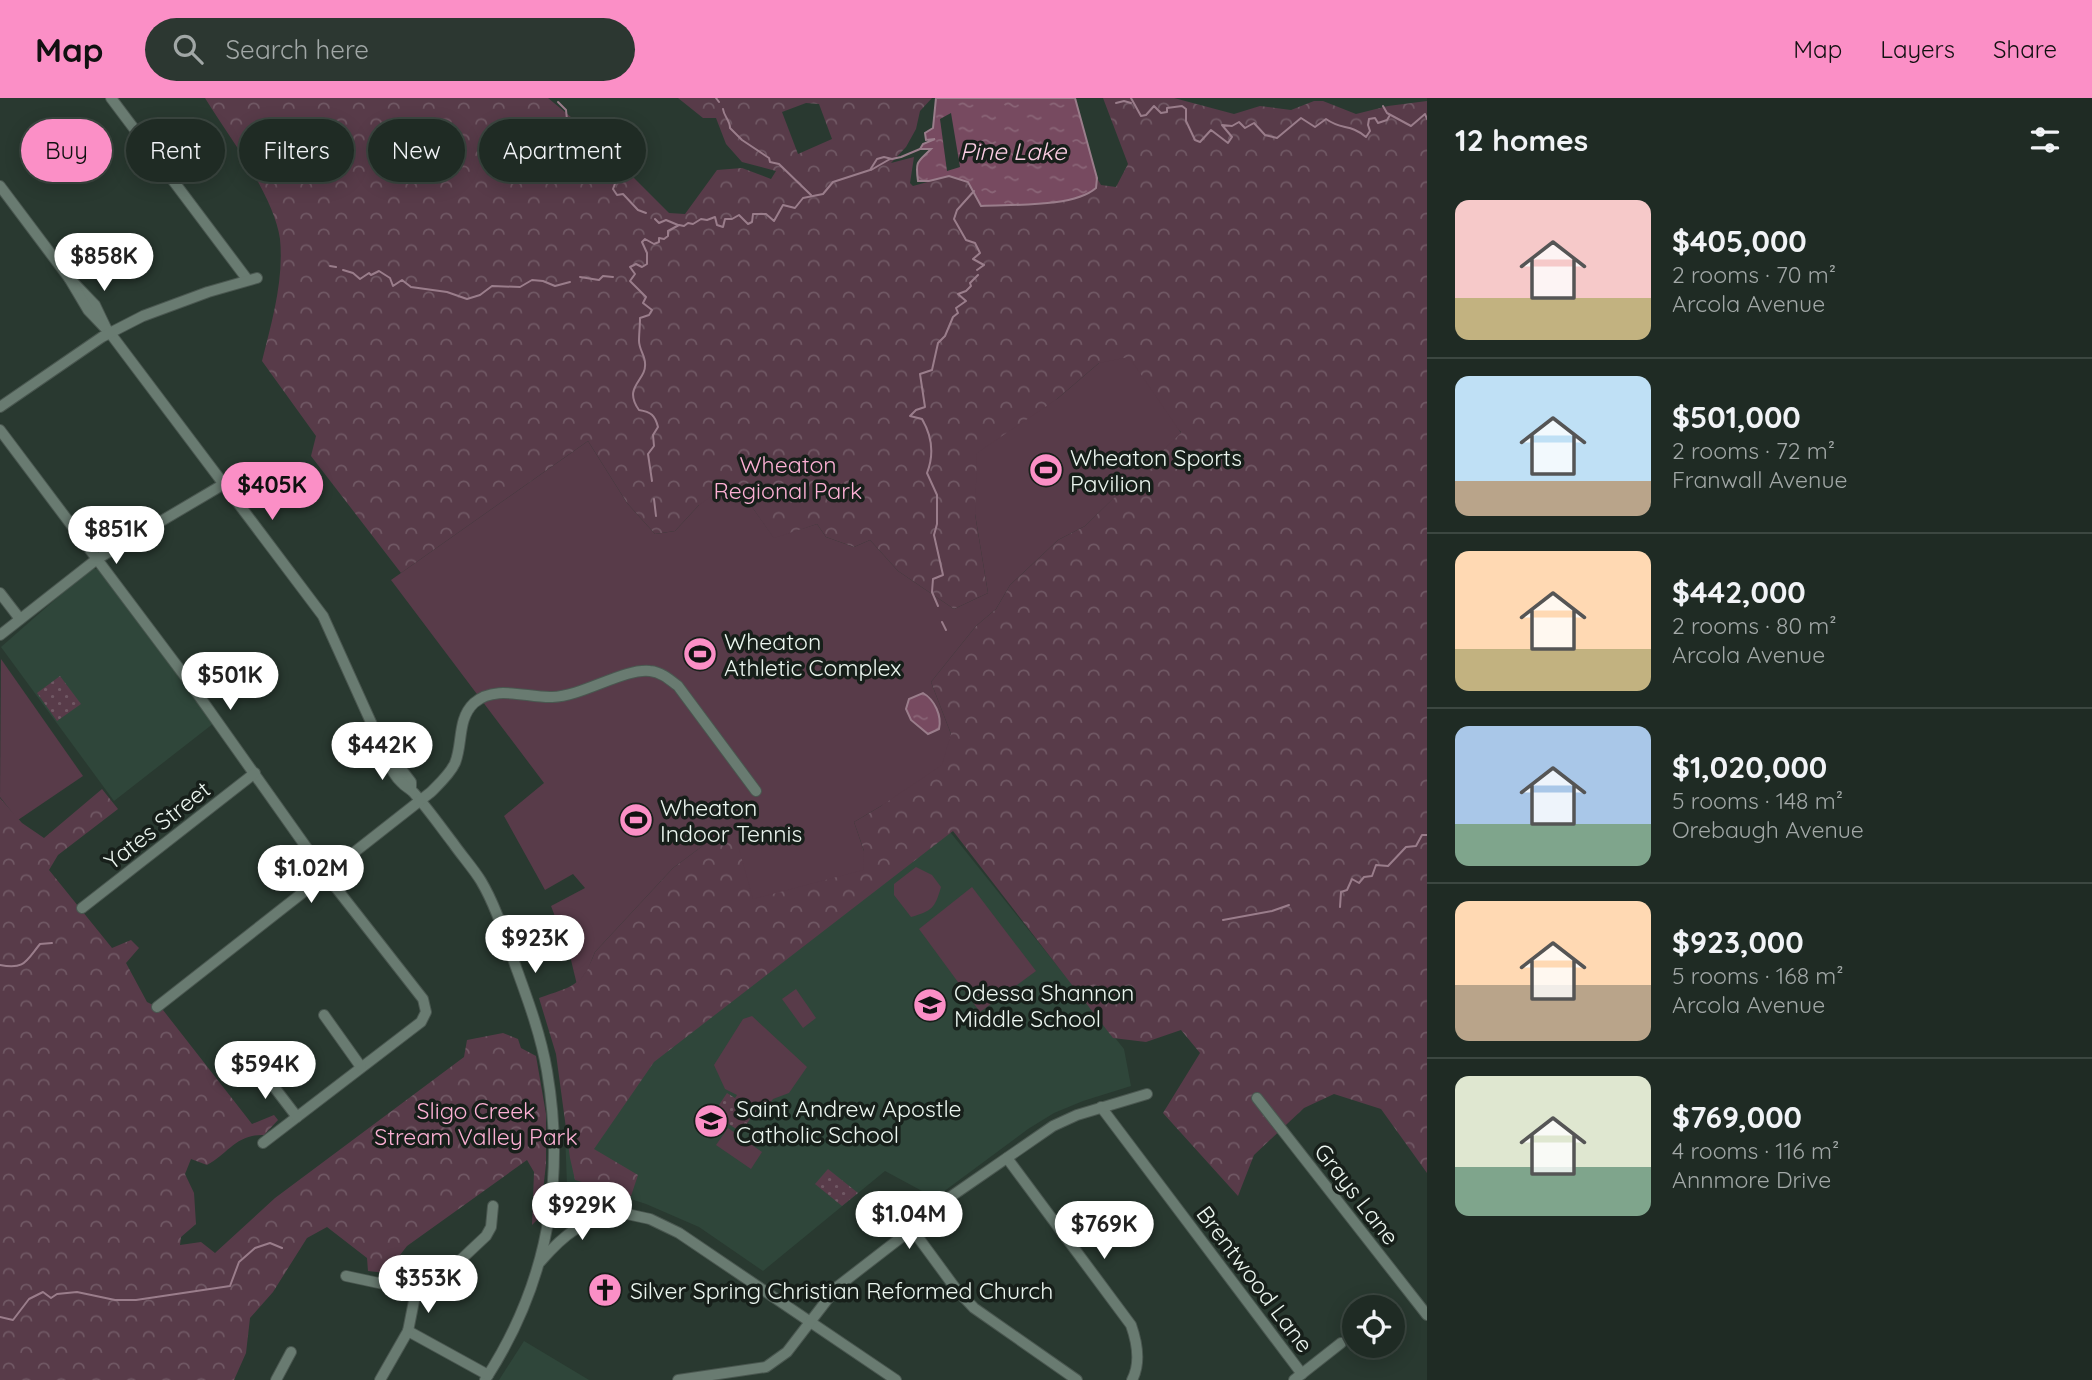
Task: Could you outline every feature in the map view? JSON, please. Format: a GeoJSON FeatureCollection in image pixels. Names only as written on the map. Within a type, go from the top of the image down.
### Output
{"type":"FeatureCollection","features":[{"type":"Feature","properties":{"kind":"street"},"geometry":{"type":"LineString","coordinates":[[0,407],[108,331],[179,302],[252,278],[111,98]]}},
{"type":"Feature","properties":{"kind":"street"},"geometry":{"type":"LineString","coordinates":[[0,186],[69,278],[95,305],[108,331],[323,616],[386,751],[411,782],[411,790],[480,879],[491,899],[528,1002],[547,1070],[553,1124],[553,1198],[537,1266],[510,1338],[487,1377],[408,1331]]}},
{"type":"Feature","properties":{"kind":"street"},"geometry":{"type":"LineString","coordinates":[[0,430],[255,773],[326,874],[423,999],[426,1012],[421,1022],[263,1143]]}},
{"type":"Feature","properties":{"kind":"street"},"geometry":{"type":"LineString","coordinates":[[0,635],[97,559],[224,485]]}},
{"type":"Feature","properties":{"kind":"street"},"geometry":{"type":"LineString","coordinates":[[0,593],[20,619]]}},
{"type":"Feature","properties":{"kind":"street"},"geometry":{"type":"LineString","coordinates":[[157,1007],[420,801],[444,779],[455,762],[468,709],[486,695],[505,693],[553,697],[575,694],[630,674],[649,671],[664,676],[678,686],[756,791]]}},
{"type":"Feature","properties":{"kind":"street","name":"Yates Street"},"geometry":{"type":"LineString","coordinates":[[82,908],[255,773]]}},
{"type":"Feature","properties":{"kind":"street"},"geometry":{"type":"LineString","coordinates":[[324,1016],[361,1068]]}},
{"type":"Feature","properties":{"kind":"street"},"geometry":{"type":"LineString","coordinates":[[258,1066],[297,1116]]}},
{"type":"Feature","properties":{"kind":"street"},"geometry":{"type":"LineString","coordinates":[[678,1380],[759,1369],[787,1352],[837,1287],[912,1230],[943,1202],[1053,1126],[1101,1107],[1147,1094]]}},
{"type":"Feature","properties":{"kind":"street","name":"Grays Lane"},"geometry":{"type":"LineString","coordinates":[[1257,1098],[1427,1315]]}},
{"type":"Feature","properties":{"kind":"street","name":"Brentwood Lane"},"geometry":{"type":"LineString","coordinates":[[1101,1107],[1298,1377]]}},
{"type":"Feature","properties":{"kind":"street"},"geometry":{"type":"LineString","coordinates":[[1007,1158],[1131,1325],[1138,1352],[1132,1380]]}},
{"type":"Feature","properties":{"kind":"street"},"geometry":{"type":"LineString","coordinates":[[553,1198],[650,1219],[679,1233],[896,1380]]}},
{"type":"Feature","properties":{"kind":"street"},"geometry":{"type":"LineString","coordinates":[[346,1276],[416,1291],[435,1284],[486,1236],[491,1227],[493,1206]]}},
{"type":"Feature","properties":{"kind":"street"},"geometry":{"type":"LineString","coordinates":[[537,1266],[560,1239],[576,1227],[624,1212]]}},
{"type":"Feature","properties":{"kind":"street"},"geometry":{"type":"LineString","coordinates":[[912,1230],[956,1289],[974,1308],[1077,1380]]}},
{"type":"Feature","properties":{"kind":"street"},"geometry":{"type":"LineString","coordinates":[[380,1380],[408,1331],[416,1291]]}},
{"type":"Feature","properties":{"kind":"street"},"geometry":{"type":"LineString","coordinates":[[1298,1377],[1342,1343]]}},
{"type":"Feature","properties":{"kind":"street"},"geometry":{"type":"LineString","coordinates":[[276,1380],[291,1352]]}},
{"type":"Feature","properties":{"kind":"street"},"geometry":{"type":"LineString","coordinates":[[759,1369],[762,1380]]}},
{"type":"Feature","properties":{"kind":"shaded area"},"geometry":{"type":"Polygon","coordinates":[[[90,569],[99,569],[214,723],[114,801],[1,647],[90,569]]]}},
{"type":"Feature","properties":{"kind":"shaded area","name":"Odessa Shannon Middle School"},"geometry":{"type":"Polygon","coordinates":[[[943,823],[1124,1049],[1131,1086],[1054,1113],[935,1198],[885,1171],[763,1271],[699,1227],[646,1204],[618,1195],[567,1186],[565,1132],[943,823]]]}},
{"type":"Feature","properties":{"kind":"shaded area"},"geometry":{"type":"Polygon","coordinates":[[[524,1341],[589,1380],[499,1380],[524,1341]]]}},
{"type":"Feature","properties":{"kind":"green space","name":"Wheaton Regional Park"},"geometry":{"type":"Polygon","coordinates":[[[205,98],[548,98],[573,119],[479,119],[479,182],[638,182],[669,213],[685,214],[717,170],[742,168],[771,179],[776,171],[742,162],[726,144],[716,118],[703,118],[678,98],[932,98],[920,111],[916,129],[906,147],[891,163],[914,157],[910,183],[913,186],[949,176],[969,182],[981,206],[1041,204],[1073,199],[1096,188],[1097,178],[1101,185],[1116,187],[1128,164],[1103,98],[1174,98],[1234,114],[1260,106],[1291,110],[1314,101],[1323,101],[1356,114],[1388,106],[1427,101],[1427,1173],[1381,1109],[1334,1094],[1304,1108],[1254,1155],[1238,1196],[1163,1113],[1200,1053],[1181,1030],[1146,1042],[1113,1038],[953,831],[654,1062],[594,1149],[638,1175],[631,1196],[575,1180],[556,1054],[539,998],[568,988],[580,979],[595,952],[673,868],[733,823],[864,851],[854,822],[881,806],[951,734],[931,682],[976,626],[996,609],[1010,585],[1058,540],[1085,526],[1181,432],[1099,363],[1057,399],[975,514],[988,593],[954,609],[898,571],[870,540],[854,547],[826,537],[817,524],[774,539],[750,504],[699,505],[675,531],[655,534],[627,503],[588,441],[401,573],[311,456],[316,436],[262,361],[279,285],[281,254],[276,222],[258,182],[354,182],[354,119],[239,119],[239,150],[225,128],[225,119],[219,119],[205,98]],[[806,103],[782,112],[798,154],[832,139],[819,104],[806,103]]]}},
{"type":"Feature","properties":{"kind":"green space","name":"Wheaton Athletic Complex"},"geometry":{"type":"Polygon","coordinates":[[[1129,357],[1181,433],[1085,526],[1058,540],[1010,585],[996,609],[976,626],[931,682],[951,734],[942,765],[854,822],[864,851],[863,870],[753,899],[732,824],[673,868],[595,952],[577,985],[570,956],[551,906],[585,888],[573,874],[545,890],[504,816],[544,783],[391,580],[588,441],[627,503],[655,534],[675,531],[699,505],[728,484],[750,504],[774,538],[817,524],[826,537],[854,547],[870,540],[898,571],[954,609],[988,593],[975,514],[977,453],[1057,399],[1099,363],[1129,357]]]}},
{"type":"Feature","properties":{"kind":"green space"},"geometry":{"type":"Polygon","coordinates":[[[1,659],[83,776],[18,820],[0,797],[1,659]]]}},
{"type":"Feature","properties":{"kind":"green space"},"geometry":{"type":"Polygon","coordinates":[[[60,676],[81,704],[57,721],[37,693],[60,676]]]}},
{"type":"Feature","properties":{"kind":"green space","name":"Sligo Creek Stream Valley Park"},"geometry":{"type":"Polygon","coordinates":[[[102,789],[118,809],[58,855],[49,870],[112,948],[131,940],[139,948],[126,963],[147,1002],[163,1010],[252,1124],[274,1115],[278,1120],[264,1135],[239,1141],[207,1165],[191,1159],[185,1174],[194,1193],[196,1224],[181,1237],[180,1245],[201,1242],[215,1253],[275,1198],[464,1057],[467,1040],[503,1033],[518,1039],[521,1048],[536,1056],[546,1114],[546,1164],[540,1217],[532,1225],[534,1172],[527,1160],[407,1246],[386,1273],[368,1271],[367,1258],[327,1227],[307,1238],[273,1292],[250,1318],[246,1353],[234,1380],[0,1380],[0,798],[22,823],[44,838],[102,789]]]}},
{"type":"Feature","properties":{"kind":"green space"},"geometry":{"type":"Polygon","coordinates":[[[916,867],[932,875],[941,887],[932,908],[911,917],[894,895],[894,884],[916,867]]]}},
{"type":"Feature","properties":{"kind":"green space"},"geometry":{"type":"Polygon","coordinates":[[[972,887],[1036,971],[980,1012],[919,929],[972,887]]]}},
{"type":"Feature","properties":{"kind":"green space"},"geometry":{"type":"Polygon","coordinates":[[[796,989],[816,1018],[803,1028],[782,999],[796,989]]]}},
{"type":"Feature","properties":{"kind":"green space"},"geometry":{"type":"Polygon","coordinates":[[[752,1016],[807,1067],[789,1093],[773,1099],[761,1116],[735,1098],[737,1095],[725,1089],[714,1065],[743,1019],[752,1016]]]}},
{"type":"Feature","properties":{"kind":"green space"},"geometry":{"type":"Polygon","coordinates":[[[727,1093],[741,1102],[739,1106],[753,1115],[741,1132],[713,1114],[727,1093]]]}},
{"type":"Feature","properties":{"kind":"green space"},"geometry":{"type":"Polygon","coordinates":[[[728,1128],[762,1152],[751,1169],[716,1145],[728,1128]]]}},
{"type":"Feature","properties":{"kind":"green space"},"geometry":{"type":"Polygon","coordinates":[[[828,1169],[858,1193],[842,1206],[815,1184],[828,1169]]]}},
{"type":"Feature","properties":{"kind":"water","name":"Pine Lake"},"geometry":{"type":"Polygon","coordinates":[[[936,98],[1075,98],[1097,178],[1096,188],[1073,199],[1057,202],[981,206],[968,182],[949,176],[918,181],[918,162],[931,149],[920,149],[923,144],[935,139],[926,140],[925,133],[933,128],[936,98]]]}},
{"type":"Feature","properties":{"kind":"water"},"geometry":{"type":"Polygon","coordinates":[[[923,693],[934,704],[939,719],[939,729],[928,734],[911,720],[906,709],[909,699],[923,693]]]}},
{"type":"Feature","properties":{"kind":"pier"},"geometry":{"type":"Polygon","coordinates":[[[951,113],[960,167],[947,171],[940,119],[951,113]]]}},
{"type":"Feature","properties":{"kind":"waterway"},"geometry":{"type":"LineString","coordinates":[[716,98],[719,102]]}},
{"type":"Feature","properties":{"kind":"waterway"},"geometry":{"type":"LineString","coordinates":[[1131,98],[1141,116],[1146,115],[1154,106],[1161,113],[1167,112],[1167,108],[1182,106],[1186,109],[1186,121],[1195,140],[1200,142],[1211,130],[1228,143],[1232,137],[1222,125],[1232,126],[1239,122],[1245,128],[1254,123],[1265,135],[1277,138],[1301,118],[1315,127],[1326,119],[1366,137],[1370,131],[1369,119],[1375,118],[1378,123],[1387,120],[1390,115]]}},
{"type":"Feature","properties":{"kind":"waterway"},"geometry":{"type":"LineString","coordinates":[[558,102],[566,110],[568,129],[593,141],[604,155],[616,181],[613,189],[617,195],[623,194],[638,210],[646,213]]}},
{"type":"Feature","properties":{"kind":"waterway"},"geometry":{"type":"LineString","coordinates":[[1116,103],[1131,103]]}},
{"type":"Feature","properties":{"kind":"waterway"},"geometry":{"type":"LineString","coordinates":[[1383,106],[1387,113],[1411,126],[1425,114],[1427,119]]}},
{"type":"Feature","properties":{"kind":"waterway"},"geometry":{"type":"LineString","coordinates":[[723,109],[730,128],[742,140],[769,158],[770,162],[779,164],[811,195]]}},
{"type":"Feature","properties":{"kind":"waterway"},"geometry":{"type":"LineString","coordinates":[[652,481],[648,454],[654,446],[653,435],[658,427],[652,415],[639,410],[633,395],[645,369],[645,360],[639,344],[640,318],[649,315],[652,310],[643,303],[646,297],[630,281],[635,274],[630,267],[647,264],[647,253],[642,242],[645,239],[654,244],[659,242],[659,238],[668,236],[668,231],[679,225],[693,224],[701,219],[715,217],[717,225],[723,227],[725,219],[739,215],[748,224],[752,222],[753,214],[766,214],[774,221],[783,205],[795,208],[803,198],[823,194],[833,182],[870,170],[877,159],[901,157],[920,149]]}},
{"type":"Feature","properties":{"kind":"waterway"},"geometry":{"type":"LineString","coordinates":[[871,170],[890,159]]}},
{"type":"Feature","properties":{"kind":"waterway"},"geometry":{"type":"LineString","coordinates":[[974,191],[957,210],[954,219],[966,240],[975,243],[980,253],[973,259],[984,265],[977,270]]}},
{"type":"Feature","properties":{"kind":"waterway"},"geometry":{"type":"LineString","coordinates":[[655,219],[659,223],[666,220],[678,225]]}},
{"type":"Feature","properties":{"kind":"waterway"},"geometry":{"type":"LineString","coordinates":[[330,266],[336,267]]}},
{"type":"Feature","properties":{"kind":"waterway"},"geometry":{"type":"LineString","coordinates":[[343,270],[360,279],[379,271],[390,278],[393,286],[402,280],[411,287],[447,292],[467,299],[480,295],[492,286],[520,287],[532,280],[555,286],[570,282]]}},
{"type":"Feature","properties":{"kind":"waterway"},"geometry":{"type":"LineString","coordinates":[[938,606],[932,592],[933,579],[943,575],[934,535],[937,524],[937,495],[927,473],[931,446],[922,419],[910,416],[925,407],[920,374],[932,370],[938,343],[958,313],[956,308],[966,301],[958,294],[966,291],[978,275]]}},
{"type":"Feature","properties":{"kind":"waterway"},"geometry":{"type":"LineString","coordinates":[[580,277],[599,280],[603,276],[613,277]]}},
{"type":"Feature","properties":{"kind":"waterway"},"geometry":{"type":"LineString","coordinates":[[654,499],[656,516]]}},
{"type":"Feature","properties":{"kind":"waterway"},"geometry":{"type":"LineString","coordinates":[[942,622],[946,630]]}},
{"type":"Feature","properties":{"kind":"waterway"},"geometry":{"type":"LineString","coordinates":[[1340,907],[1341,892],[1347,890],[1352,879],[1359,883],[1364,877],[1372,876],[1376,865],[1388,866],[1406,847],[1416,846],[1422,835],[1427,835]]}},
{"type":"Feature","properties":{"kind":"waterway"},"geometry":{"type":"LineString","coordinates":[[1223,920],[1289,905]]}},
{"type":"Feature","properties":{"kind":"waterway"},"geometry":{"type":"LineString","coordinates":[[0,965],[20,965],[40,944],[52,943]]}},
{"type":"Feature","properties":{"kind":"waterway"},"geometry":{"type":"LineString","coordinates":[[0,1317],[13,1320],[29,1299],[43,1292],[51,1298],[57,1294],[77,1292],[115,1300],[136,1300],[230,1286],[239,1262],[255,1248],[270,1243],[282,1248]]}},
{"type":"Feature","properties":{"kind":"place","name":"Wheaton Sports Pavilion"},"geometry":{"type":"Point","coordinates":[1046,470]}},
{"type":"Feature","properties":{"kind":"place","name":"Wheaton Athletic Complex"},"geometry":{"type":"Point","coordinates":[700,654]}},
{"type":"Feature","properties":{"kind":"place","name":"Wheaton Indoor Tennis"},"geometry":{"type":"Point","coordinates":[636,820]}},
{"type":"Feature","properties":{"kind":"place","name":"Odessa Shannon Middle School"},"geometry":{"type":"Point","coordinates":[930,1005]}},
{"type":"Feature","properties":{"kind":"place","name":"Saint Andrew Apostle Catholic School"},"geometry":{"type":"Point","coordinates":[711,1121]}},
{"type":"Feature","properties":{"kind":"place","name":"Silver Spring Christian Reformed Church"},"geometry":{"type":"Point","coordinates":[605,1290]}}]}
